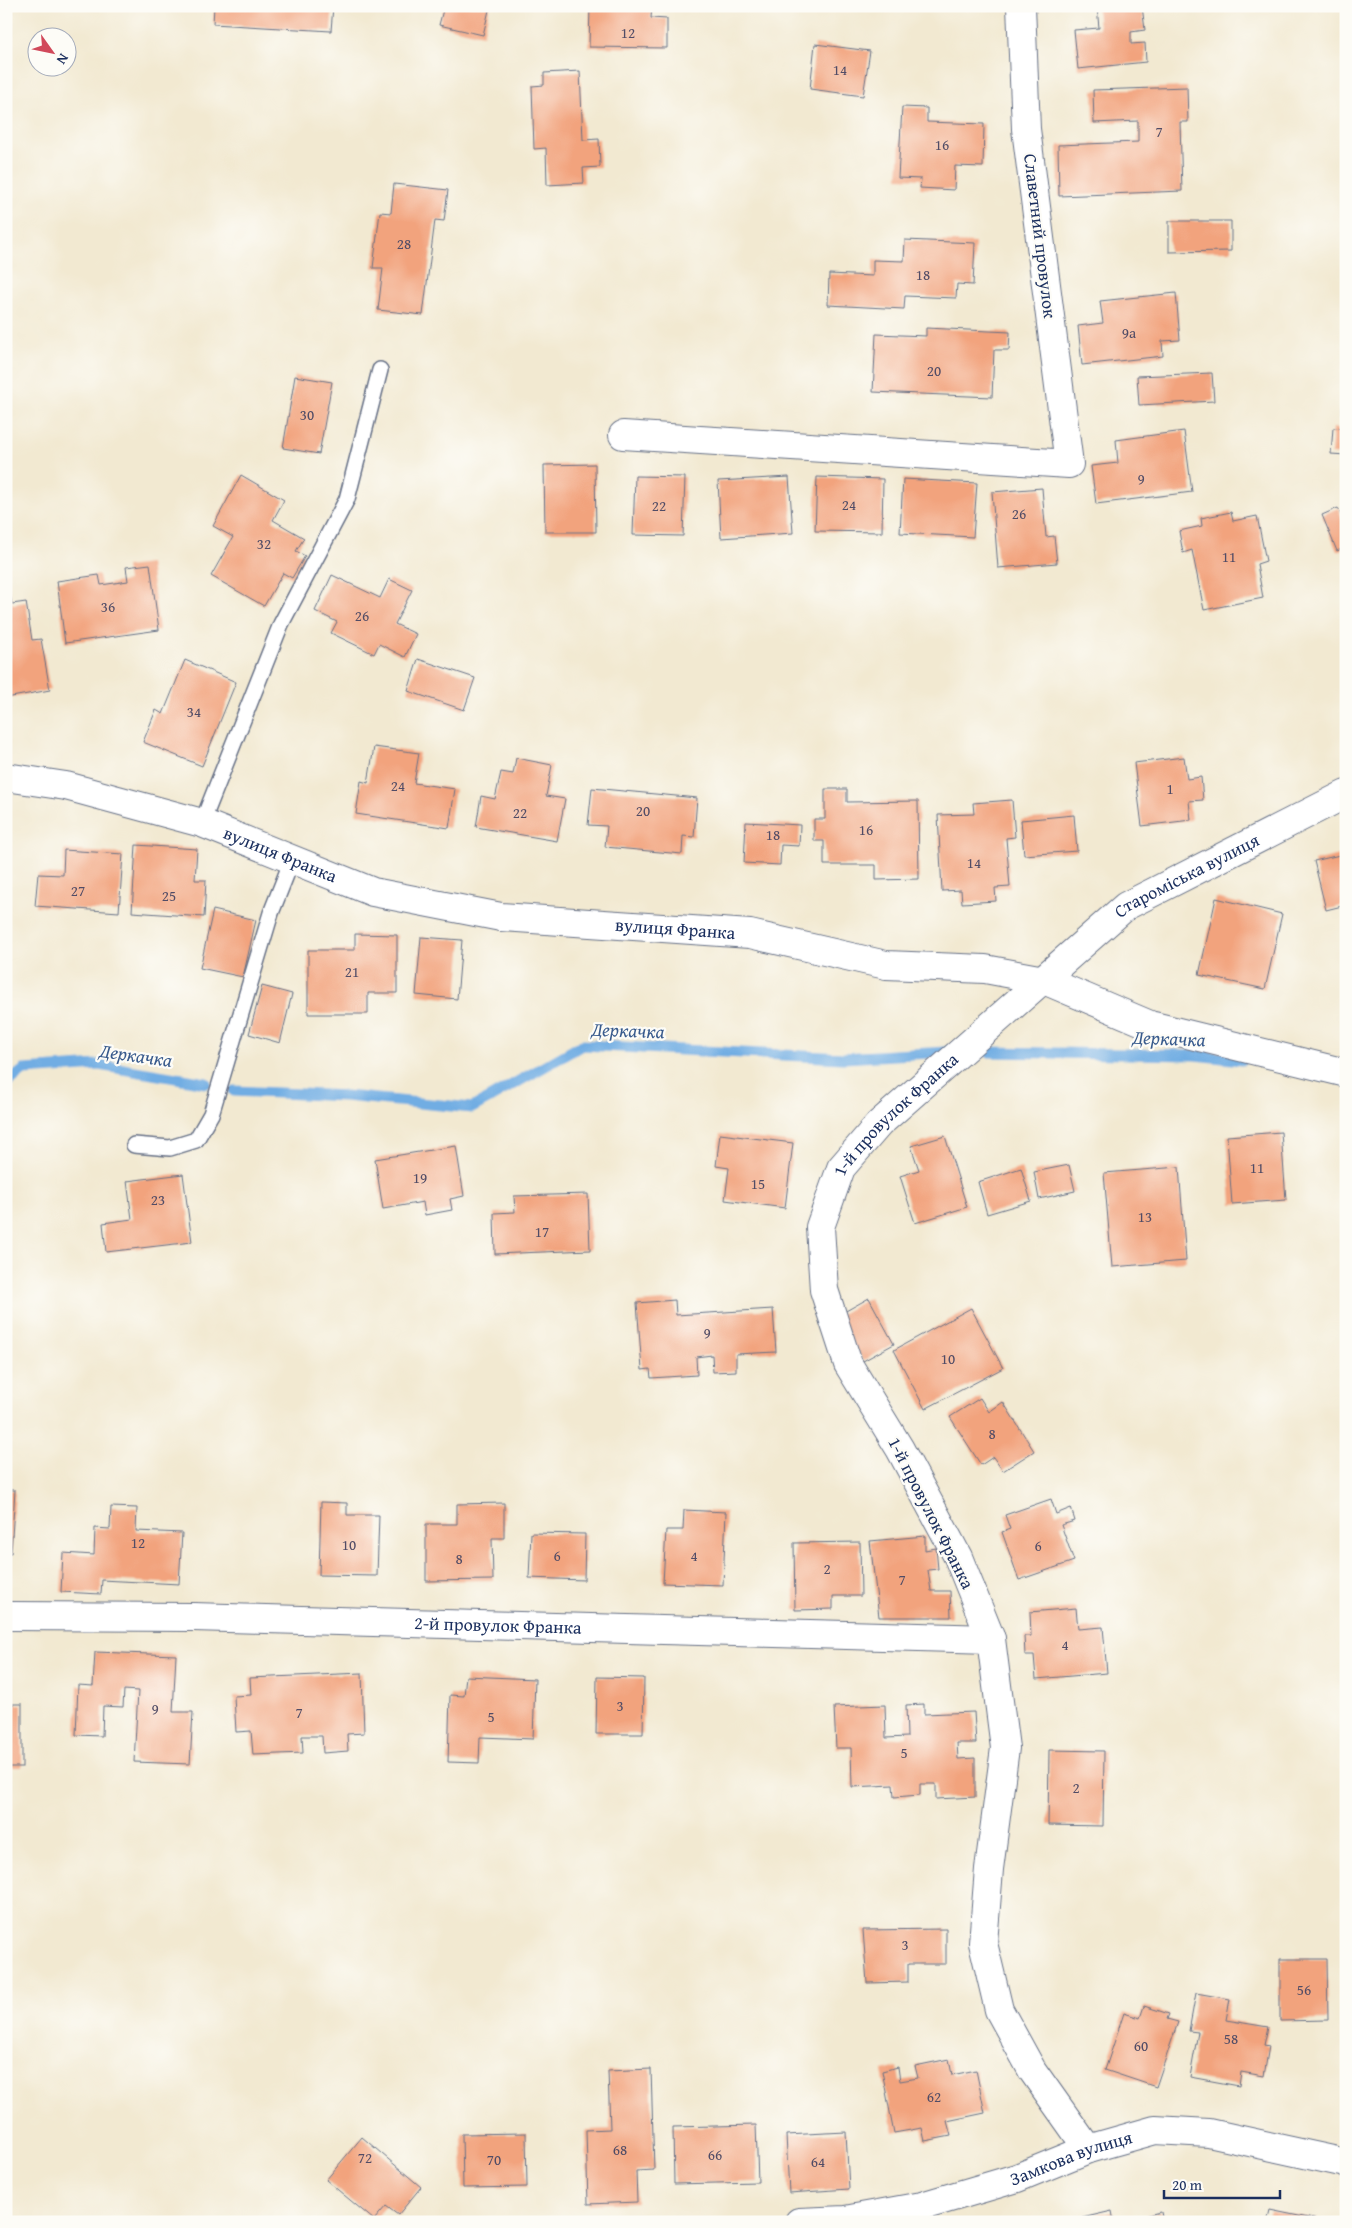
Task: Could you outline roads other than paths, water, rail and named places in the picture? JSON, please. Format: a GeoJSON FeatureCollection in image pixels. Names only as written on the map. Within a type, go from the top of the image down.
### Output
{"type":"FeatureCollection","features":[{"type":"Feature","properties":{"kind":"street","name":"Славетний провулок"},"geometry":{"type":"LineString","coordinates":[[623,435],[1069,464],[1026,129],[1021,6]]}},
{"type":"Feature","properties":{"kind":"street","name":"вулиця Франка"},"geometry":{"type":"LineString","coordinates":[[6,778],[66,786],[202,823],[373,892],[501,916],[750,934],[886,965],[985,969],[1044,980],[1150,1025],[1346,1073]]}},
{"type":"Feature","properties":{"kind":"street","name":"Староміська вулиця"},"geometry":{"type":"LineString","coordinates":[[1044,980],[1126,906],[1346,794]]}},
{"type":"Feature","properties":{"kind":"street","name":"1-й провулок Франка"},"geometry":{"type":"LineString","coordinates":[[1044,980],[879,1124],[841,1168],[820,1227],[824,1290],[848,1364],[900,1449],[958,1557],[991,1639],[1005,1748],[989,1869],[983,1943],[999,2010],[1032,2070],[1088,2149]]}},
{"type":"Feature","properties":{"kind":"street","name":"2-й провулок Франка"},"geometry":{"type":"LineString","coordinates":[[6,1616],[193,1617],[991,1639]]}},
{"type":"Feature","properties":{"kind":"street","name":"Замкова вулиця"},"geometry":{"type":"LineString","coordinates":[[799,2222],[845,2220],[922,2206],[1016,2178],[1088,2149],[1155,2130],[1209,2133],[1346,2163]]}},
{"type":"Feature","properties":{"kind":"lane"},"geometry":{"type":"LineString","coordinates":[[202,823],[281,624],[347,499],[380,370]]}},
{"type":"Feature","properties":{"kind":"lane"},"geometry":{"type":"LineString","coordinates":[[134,1145],[170,1148],[196,1140],[211,1114],[271,913],[292,860]]}},
{"type":"Feature","properties":{"kind":"waterway","name":"Деркачка"},"geometry":{"type":"LineString","coordinates":[[234,1091],[345,1096],[472,1108],[582,1045],[843,1058],[947,1052]]}},
{"type":"Feature","properties":{"kind":"waterway","name":"Деркачка"},"geometry":{"type":"LineString","coordinates":[[989,1052],[1195,1055],[1242,1060]]}},
{"type":"Feature","properties":{"kind":"waterway","name":"Деркачка"},"geometry":{"type":"LineString","coordinates":[[6,1084],[24,1070],[99,1065],[206,1083]]}}]}
